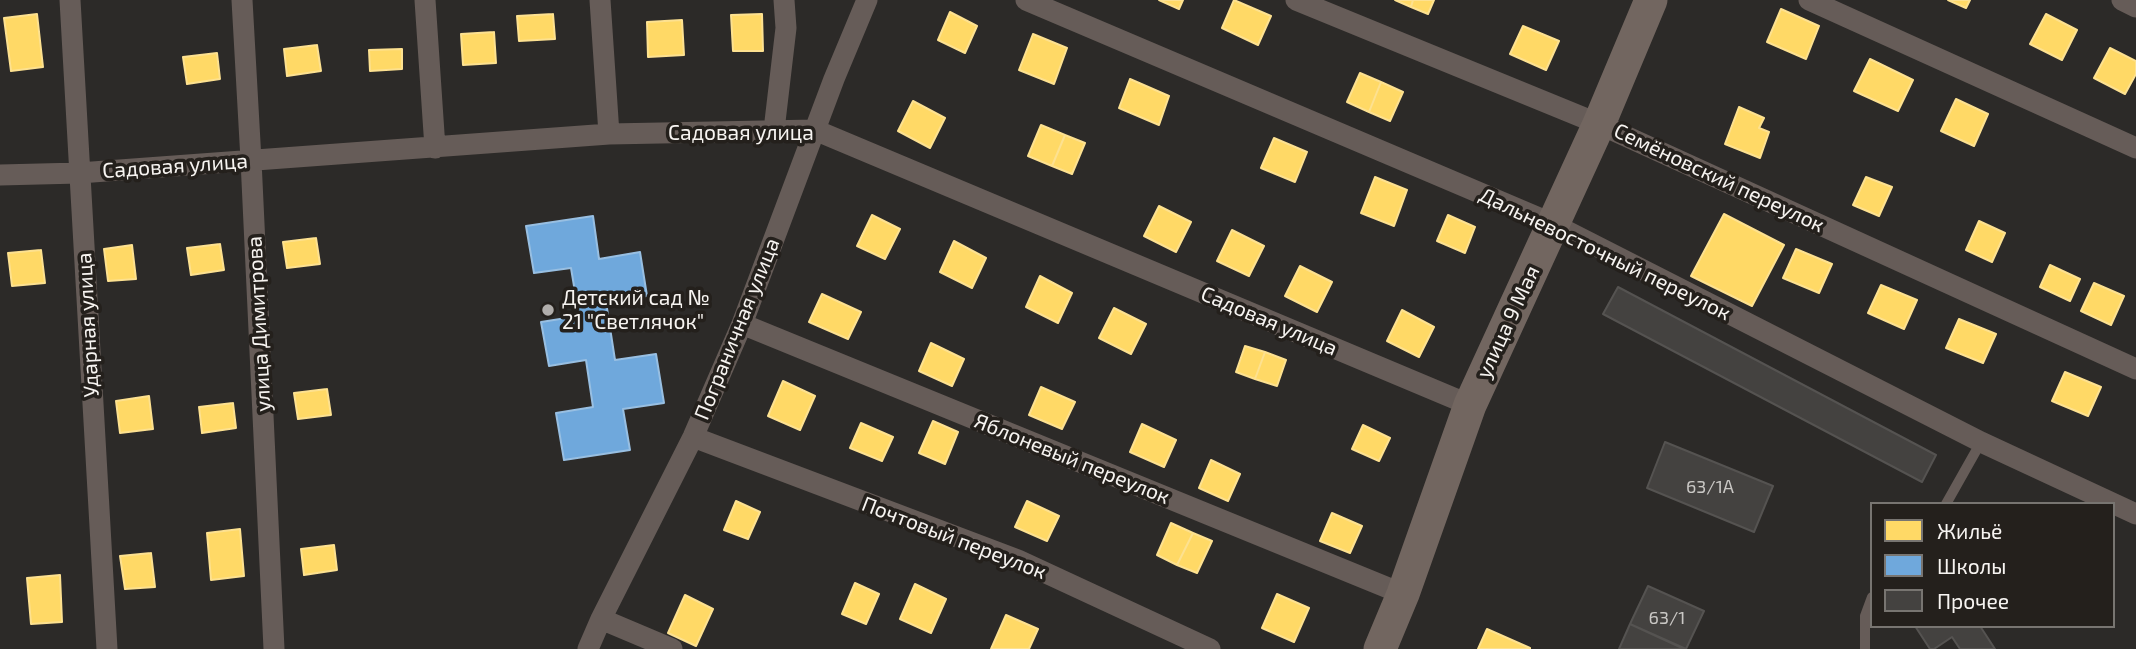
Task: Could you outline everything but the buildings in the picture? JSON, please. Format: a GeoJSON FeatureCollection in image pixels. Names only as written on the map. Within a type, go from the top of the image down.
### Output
{"type":"FeatureCollection","features":[{"type":"Feature","properties":{"kind":"main road","name":"улица 9 Мая"},"geometry":{"type":"LineString","coordinates":[[1380,649],[1403,594],[1470,405],[1599,124],[1651,0]]}},
{"type":"Feature","properties":{"kind":"street","name":"Ударная улица"},"geometry":{"type":"LineString","coordinates":[[70,0],[107,649]]}},
{"type":"Feature","properties":{"kind":"street","name":"улица Димитрова"},"geometry":{"type":"LineString","coordinates":[[242,0],[274,649]]}},
{"type":"Feature","properties":{"kind":"street"},"geometry":{"type":"LineString","coordinates":[[425,0],[435,148]]}},
{"type":"Feature","properties":{"kind":"street"},"geometry":{"type":"LineString","coordinates":[[600,0],[609,134]]}},
{"type":"Feature","properties":{"kind":"street"},"geometry":{"type":"LineString","coordinates":[[774,130],[786,28],[784,0]]}},
{"type":"Feature","properties":{"kind":"street","name":"Пограничная улица"},"geometry":{"type":"LineString","coordinates":[[588,649],[693,438],[742,324],[814,130],[867,0]]}},
{"type":"Feature","properties":{"kind":"street","name":"Дальневосточный переулок"},"geometry":{"type":"LineString","coordinates":[[1026,0],[1553,224],[1981,442],[2110,502]]}},
{"type":"Feature","properties":{"kind":"street","name":"Семёновский переулок"},"geometry":{"type":"LineString","coordinates":[[1296,0],[1599,124],[2136,369]]}},
{"type":"Feature","properties":{"kind":"street"},"geometry":{"type":"LineString","coordinates":[[1809,0],[2136,148]]}},
{"type":"Feature","properties":{"kind":"street"},"geometry":{"type":"LineString","coordinates":[[2122,0],[2136,7]]}},
{"type":"Feature","properties":{"kind":"street","name":"Садовая улица"},"geometry":{"type":"LineString","coordinates":[[0,175],[79,173],[609,134],[814,130],[1470,405]]}},
{"type":"Feature","properties":{"kind":"street","name":"Яблоневый переулок"},"geometry":{"type":"LineString","coordinates":[[742,324],[1403,594]]}},
{"type":"Feature","properties":{"kind":"street","name":"Почтовый переулок"},"geometry":{"type":"LineString","coordinates":[[693,438],[1018,560],[1210,649]]}},
{"type":"Feature","properties":{"kind":"street","name":"Дальневосточный переулок"},"geometry":{"type":"LineString","coordinates":[[2115,504],[2136,514]]}},
{"type":"Feature","properties":{"kind":"street"},"geometry":{"type":"LineString","coordinates":[[601,619],[673,649]]}},
{"type":"Feature","properties":{"kind":"lane"},"geometry":{"type":"LineString","coordinates":[[1947,502],[1981,442]]}},
{"type":"Feature","properties":{"kind":"lane"},"geometry":{"type":"LineString","coordinates":[[1865,649],[1865,616],[1870,602]]}},
{"type":"Feature","properties":{"kind":"place","name":"Детский сад № 21 \"Светлячок\""},"geometry":{"type":"Point","coordinates":[548,310]}}]}
